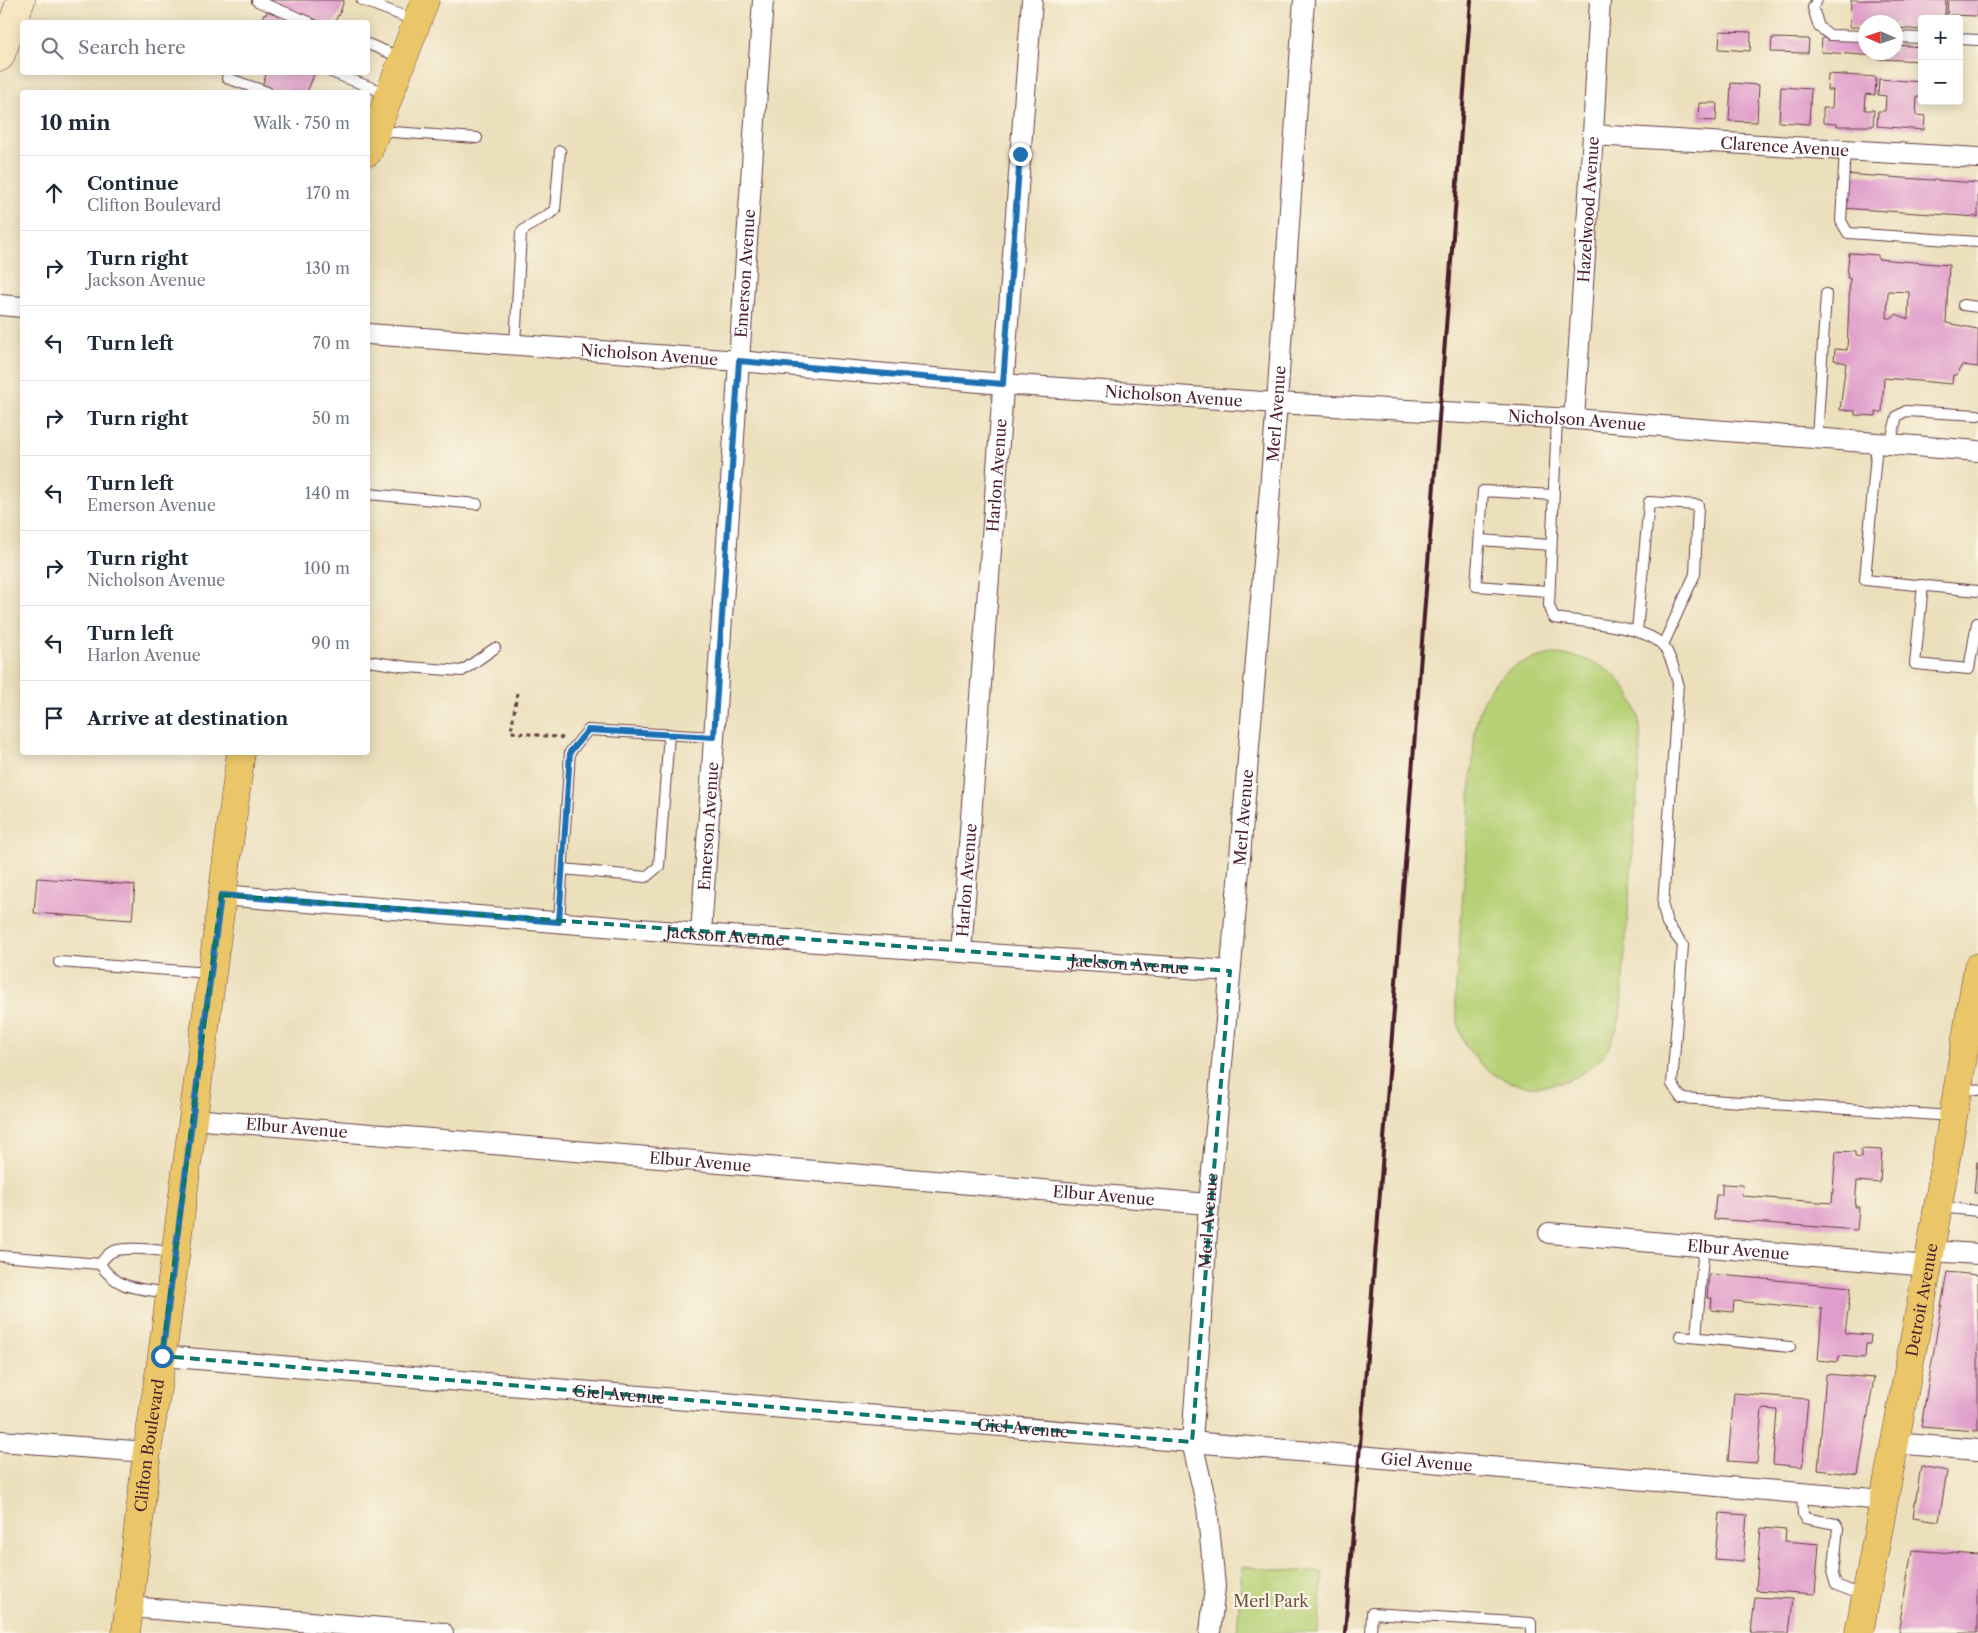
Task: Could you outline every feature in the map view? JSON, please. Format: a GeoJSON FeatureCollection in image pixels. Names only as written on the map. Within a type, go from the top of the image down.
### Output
{"type":"FeatureCollection","features":[{"type":"Feature","properties":{"kind":"main road"},"geometry":{"type":"LineString","coordinates":[[370,137],[421,11]]}},
{"type":"Feature","properties":{"kind":"main road","name":"Clifton Boulevard"},"geometry":{"type":"LineString","coordinates":[[128,1620],[147,1452],[162,1356],[241,755]]}},
{"type":"Feature","properties":{"kind":"main road","name":"Detroit Avenue"},"geometry":{"type":"LineString","coordinates":[[1859,1633],[1929,1259],[1953,1116],[1968,1089],[1978,967]]}},
{"type":"Feature","properties":{"kind":"street"},"geometry":{"type":"LineString","coordinates":[[0,57],[21,0]]}},
{"type":"Feature","properties":{"kind":"street","name":"Emerson Avenue"},"geometry":{"type":"LineString","coordinates":[[701,934],[763,0]]}},
{"type":"Feature","properties":{"kind":"street","name":"Harlon Avenue"},"geometry":{"type":"LineString","coordinates":[[961,952],[1032,0]]}},
{"type":"Feature","properties":{"kind":"street","name":"Merl Avenue"},"geometry":{"type":"LineString","coordinates":[[1210,1633],[1215,1586],[1206,1507],[1192,1442],[1209,1204],[1277,403],[1304,0]]}},
{"type":"Feature","properties":{"kind":"street","name":"Hazelwood Avenue"},"geometry":{"type":"LineString","coordinates":[[1565,418],[1593,135],[1600,0]]}},
{"type":"Feature","properties":{"kind":"street","name":"Clarence Avenue"},"geometry":{"type":"LineString","coordinates":[[1593,135],[1978,158]]}},
{"type":"Feature","properties":{"kind":"street"},"geometry":{"type":"LineString","coordinates":[[0,305],[20,307]]}},
{"type":"Feature","properties":{"kind":"street","name":"Nicholson Avenue"},"geometry":{"type":"LineString","coordinates":[[370,334],[739,361],[1003,384],[1277,403],[1565,418],[1978,451]]}},
{"type":"Feature","properties":{"kind":"street","name":"Jackson Avenue"},"geometry":{"type":"LineString","coordinates":[[221,895],[701,934],[1230,971]]}},
{"type":"Feature","properties":{"kind":"street","name":"Elbur Avenue"},"geometry":{"type":"LineString","coordinates":[[192,1118],[1209,1204]]}},
{"type":"Feature","properties":{"kind":"street","name":"Elbur Avenue"},"geometry":{"type":"LineString","coordinates":[[1549,1233],[1704,1246],[1929,1259],[1978,1254]]}},
{"type":"Feature","properties":{"kind":"street","name":"Giel Avenue"},"geometry":{"type":"LineString","coordinates":[[162,1356],[1884,1500]]}},
{"type":"Feature","properties":{"kind":"street"},"geometry":{"type":"LineString","coordinates":[[0,1441],[147,1452]]}},
{"type":"Feature","properties":{"kind":"street"},"geometry":{"type":"LineString","coordinates":[[1894,1444],[1978,1450]]}},
{"type":"Feature","properties":{"kind":"street"},"geometry":{"type":"LineString","coordinates":[[128,1620],[443,1633]]}},
{"type":"Feature","properties":{"kind":"lane"},"geometry":{"type":"LineString","coordinates":[[362,0],[421,11]]}},
{"type":"Feature","properties":{"kind":"lane"},"geometry":{"type":"LineString","coordinates":[[1817,0],[1813,8],[1819,27],[1830,35],[1858,36]]}},
{"type":"Feature","properties":{"kind":"lane"},"geometry":{"type":"LineString","coordinates":[[257,1],[304,20]]}},
{"type":"Feature","properties":{"kind":"lane"},"geometry":{"type":"LineString","coordinates":[[1903,37],[1918,38]]}},
{"type":"Feature","properties":{"kind":"lane"},"geometry":{"type":"LineString","coordinates":[[1963,39],[1978,40]]}},
{"type":"Feature","properties":{"kind":"lane"},"geometry":{"type":"LineString","coordinates":[[370,45],[403,58]]}},
{"type":"Feature","properties":{"kind":"lane"},"geometry":{"type":"LineString","coordinates":[[339,75],[389,94]]}},
{"type":"Feature","properties":{"kind":"lane"},"geometry":{"type":"LineString","coordinates":[[227,78],[261,90]]}},
{"type":"Feature","properties":{"kind":"lane"},"geometry":{"type":"LineString","coordinates":[[370,137],[477,138]]}},
{"type":"Feature","properties":{"kind":"lane"},"geometry":{"type":"LineString","coordinates":[[1845,150],[1841,221],[1848,233],[1978,242]]}},
{"type":"Feature","properties":{"kind":"lane"},"geometry":{"type":"LineString","coordinates":[[516,345],[521,233],[525,227],[544,219],[555,210],[560,151]]}},
{"type":"Feature","properties":{"kind":"lane"},"geometry":{"type":"LineString","coordinates":[[1817,438],[1826,294]]}},
{"type":"Feature","properties":{"kind":"lane"},"geometry":{"type":"LineString","coordinates":[[1963,305],[1978,307]]}},
{"type":"Feature","properties":{"kind":"lane"},"geometry":{"type":"LineString","coordinates":[[1978,415],[1906,411],[1897,416],[1884,443],[1865,580],[1978,591]]}},
{"type":"Feature","properties":{"kind":"lane"},"geometry":{"type":"LineString","coordinates":[[1565,418],[1552,496],[1548,605],[1554,618],[1641,631],[1663,646],[1672,662],[1678,683],[1663,906],[1667,924],[1682,945],[1672,1084],[1681,1098],[1953,1116]]}},
{"type":"Feature","properties":{"kind":"lane"},"geometry":{"type":"LineString","coordinates":[[1548,590],[1476,586],[1483,491],[1552,496]]}},
{"type":"Feature","properties":{"kind":"lane"},"geometry":{"type":"LineString","coordinates":[[370,494],[477,504]]}},
{"type":"Feature","properties":{"kind":"lane"},"geometry":{"type":"LineString","coordinates":[[1637,631],[1648,502],[1698,505],[1695,574],[1663,646]]}},
{"type":"Feature","properties":{"kind":"lane"},"geometry":{"type":"LineString","coordinates":[[1480,540],[1551,545]]}},
{"type":"Feature","properties":{"kind":"lane"},"geometry":{"type":"LineString","coordinates":[[1923,585],[1915,664],[1969,669],[1978,620]]}},
{"type":"Feature","properties":{"kind":"lane"},"geometry":{"type":"LineString","coordinates":[[370,662],[462,671],[495,648]]}},
{"type":"Feature","properties":{"kind":"lane"},"geometry":{"type":"LineString","coordinates":[[559,922],[570,752],[588,730],[714,737]]}},
{"type":"Feature","properties":{"kind":"lane"},"geometry":{"type":"LineString","coordinates":[[563,869],[646,878],[659,866],[669,734]]}},
{"type":"Feature","properties":{"kind":"lane"},"geometry":{"type":"LineString","coordinates":[[59,962],[211,973]]}},
{"type":"Feature","properties":{"kind":"lane"},"geometry":{"type":"LineString","coordinates":[[1938,1207],[1978,1211]]}},
{"type":"Feature","properties":{"kind":"lane"},"geometry":{"type":"LineString","coordinates":[[1696,1337],[1704,1246]]}},
{"type":"Feature","properties":{"kind":"lane"},"geometry":{"type":"LineString","coordinates":[[100,1264],[106,1256],[114,1251],[175,1252]]}},
{"type":"Feature","properties":{"kind":"lane"},"geometry":{"type":"LineString","coordinates":[[0,1256],[100,1264]]}},
{"type":"Feature","properties":{"kind":"lane"},"geometry":{"type":"LineString","coordinates":[[100,1264],[107,1276],[117,1283],[170,1293]]}},
{"type":"Feature","properties":{"kind":"lane"},"geometry":{"type":"LineString","coordinates":[[1680,1336],[1790,1346]]}},
{"type":"Feature","properties":{"kind":"lane"},"geometry":{"type":"LineString","coordinates":[[1802,1493],[1803,1514],[1805,1518],[1836,1524],[1838,1528],[1833,1575],[1836,1585],[1866,1597]]}},
{"type":"Feature","properties":{"kind":"lane"},"geometry":{"type":"LineString","coordinates":[[1371,1633],[1372,1613],[1531,1623],[1531,1633]]}},
{"type":"Feature","properties":{"kind":"path"},"geometry":{"type":"LineString","coordinates":[[517,693],[511,732],[567,739]]}},
{"type":"Feature","properties":{"kind":"highlighted area"},"geometry":{"type":"Polygon","coordinates":[[[221,895],[1230,971],[1192,1442],[162,1356],[221,895]]]}},
{"type":"Feature","properties":{"kind":"green space"},"geometry":{"type":"Polygon","coordinates":[[[1553,654],[1572,656],[1589,661],[1604,668],[1616,678],[1627,690],[1634,704],[1639,721],[1641,740],[1620,1018],[1617,1030],[1602,1057],[1582,1073],[1546,1086],[1528,1086],[1510,1082],[1493,1074],[1478,1061],[1466,1045],[1461,1034],[1455,1000],[1475,730],[1479,714],[1484,699],[1500,677],[1522,663],[1553,654]]]}},
{"type":"Feature","properties":{"kind":"green space","name":"Merl Park"},"geometry":{"type":"Polygon","coordinates":[[[1242,1567],[1323,1573],[1318,1633],[1237,1633],[1242,1567]]]}},
{"type":"Feature","properties":{"kind":"building"},"geometry":{"type":"Polygon","coordinates":[[[272,0],[344,0],[336,20],[317,20],[271,3],[272,0]]]}},
{"type":"Feature","properties":{"kind":"building"},"geometry":{"type":"Polygon","coordinates":[[[1851,0],[1946,0],[1945,15],[1918,15],[1918,30],[1903,29],[1903,15],[1858,15],[1858,27],[1850,27],[1851,0]]]}},
{"type":"Feature","properties":{"kind":"building"},"geometry":{"type":"Polygon","coordinates":[[[1948,0],[1978,0],[1977,16],[1947,15],[1948,0]]]}},
{"type":"Feature","properties":{"kind":"building"},"geometry":{"type":"Polygon","coordinates":[[[267,11],[292,20],[261,20],[264,14],[266,15],[267,11]]]}},
{"type":"Feature","properties":{"kind":"building"},"geometry":{"type":"Polygon","coordinates":[[[1720,31],[1751,32],[1750,51],[1719,49],[1720,31]]]}},
{"type":"Feature","properties":{"kind":"building"},"geometry":{"type":"Polygon","coordinates":[[[1772,38],[1809,39],[1808,53],[1771,52],[1772,38]]]}},
{"type":"Feature","properties":{"kind":"building"},"geometry":{"type":"Polygon","coordinates":[[[1822,38],[1858,40],[1858,55],[1821,52],[1822,38]]]}},
{"type":"Feature","properties":{"kind":"building"},"geometry":{"type":"Polygon","coordinates":[[[1903,46],[1918,47],[1918,61],[1900,60],[1903,60],[1903,46]]]}},
{"type":"Feature","properties":{"kind":"building"},"geometry":{"type":"Polygon","coordinates":[[[1828,74],[1876,77],[1875,95],[1866,94],[1865,110],[1874,110],[1873,126],[1837,126],[1837,124],[1823,123],[1823,108],[1832,108],[1833,90],[1827,90],[1828,74]]]}},
{"type":"Feature","properties":{"kind":"building"},"geometry":{"type":"Polygon","coordinates":[[[266,75],[314,75],[308,90],[261,89],[266,75]]]}},
{"type":"Feature","properties":{"kind":"building"},"geometry":{"type":"Polygon","coordinates":[[[1879,79],[1918,82],[1916,115],[1925,116],[1924,130],[1877,126],[1878,111],[1885,111],[1886,96],[1878,95],[1879,79]]]}},
{"type":"Feature","properties":{"kind":"building"},"geometry":{"type":"Polygon","coordinates":[[[1731,83],[1759,85],[1757,122],[1729,121],[1731,83]]]}},
{"type":"Feature","properties":{"kind":"building"},"geometry":{"type":"Polygon","coordinates":[[[1781,87],[1811,89],[1809,124],[1779,122],[1781,87]]]}},
{"type":"Feature","properties":{"kind":"building"},"geometry":{"type":"Polygon","coordinates":[[[1699,103],[1717,103],[1716,121],[1698,120],[1699,103]]]}},
{"type":"Feature","properties":{"kind":"building"},"geometry":{"type":"Polygon","coordinates":[[[1843,174],[1978,183],[1978,217],[1841,208],[1843,174]]]}},
{"type":"Feature","properties":{"kind":"building"},"geometry":{"type":"Polygon","coordinates":[[[1849,253],[1878,255],[1878,259],[1949,265],[1946,323],[1978,329],[1978,367],[1962,365],[1956,375],[1953,375],[1952,384],[1884,378],[1882,412],[1876,412],[1876,416],[1855,415],[1855,411],[1840,410],[1846,363],[1834,360],[1835,349],[1847,350],[1850,278],[1847,278],[1849,253]],[[1888,291],[1887,318],[1893,318],[1896,314],[1908,319],[1909,292],[1888,291]]]}},
{"type":"Feature","properties":{"kind":"building"},"geometry":{"type":"Polygon","coordinates":[[[37,878],[135,885],[132,920],[34,913],[37,878]]]}},
{"type":"Feature","properties":{"kind":"building"},"geometry":{"type":"Polygon","coordinates":[[[1861,1149],[1882,1150],[1880,1183],[1857,1181],[1855,1207],[1859,1207],[1857,1230],[1714,1219],[1716,1195],[1722,1195],[1722,1184],[1743,1185],[1742,1196],[1832,1203],[1836,1151],[1855,1152],[1855,1157],[1861,1158],[1861,1149]]]}},
{"type":"Feature","properties":{"kind":"building"},"geometry":{"type":"Polygon","coordinates":[[[1977,1162],[1978,1193],[1974,1193],[1977,1162]]]}},
{"type":"Feature","properties":{"kind":"building"},"geometry":{"type":"Polygon","coordinates":[[[1947,1272],[1978,1275],[1978,1431],[1921,1427],[1947,1272]]]}},
{"type":"Feature","properties":{"kind":"building"},"geometry":{"type":"Polygon","coordinates":[[[1709,1274],[1851,1287],[1845,1333],[1871,1335],[1870,1344],[1866,1344],[1865,1358],[1839,1356],[1838,1362],[1818,1360],[1822,1309],[1734,1301],[1733,1312],[1711,1310],[1712,1298],[1707,1298],[1709,1274]]]}},
{"type":"Feature","properties":{"kind":"building"},"geometry":{"type":"Polygon","coordinates":[[[1826,1374],[1874,1378],[1858,1475],[1818,1470],[1826,1374]]]}},
{"type":"Feature","properties":{"kind":"building"},"geometry":{"type":"Polygon","coordinates":[[[1734,1393],[1808,1399],[1802,1467],[1773,1464],[1777,1410],[1762,1409],[1757,1463],[1728,1461],[1734,1393]]]}},
{"type":"Feature","properties":{"kind":"building"},"geometry":{"type":"Polygon","coordinates":[[[1921,1466],[1947,1471],[1939,1521],[1913,1517],[1921,1466]]]}},
{"type":"Feature","properties":{"kind":"building"},"geometry":{"type":"Polygon","coordinates":[[[1719,1513],[1747,1515],[1743,1561],[1715,1559],[1719,1513]]]}},
{"type":"Feature","properties":{"kind":"building"},"geometry":{"type":"Polygon","coordinates":[[[1761,1528],[1786,1530],[1785,1541],[1819,1544],[1815,1594],[1756,1590],[1761,1528]]]}},
{"type":"Feature","properties":{"kind":"building"},"geometry":{"type":"Polygon","coordinates":[[[1912,1550],[1978,1555],[1978,1633],[1898,1633],[1912,1550]]]}},
{"type":"Feature","properties":{"kind":"building"},"geometry":{"type":"Polygon","coordinates":[[[1755,1597],[1793,1599],[1789,1633],[1751,1633],[1755,1597]]]}},
{"type":"Feature","properties":{"kind":"railway"},"geometry":{"type":"LineString","coordinates":[[1345,1633],[1471,0]]}},
{"type":"Feature","properties":{"kind":"route"},"geometry":{"type":"LineString","coordinates":[[162,1356],[221,895],[559,922],[570,752],[588,730],[714,737],[739,361],[1003,384],[1020,154]]}}]}
